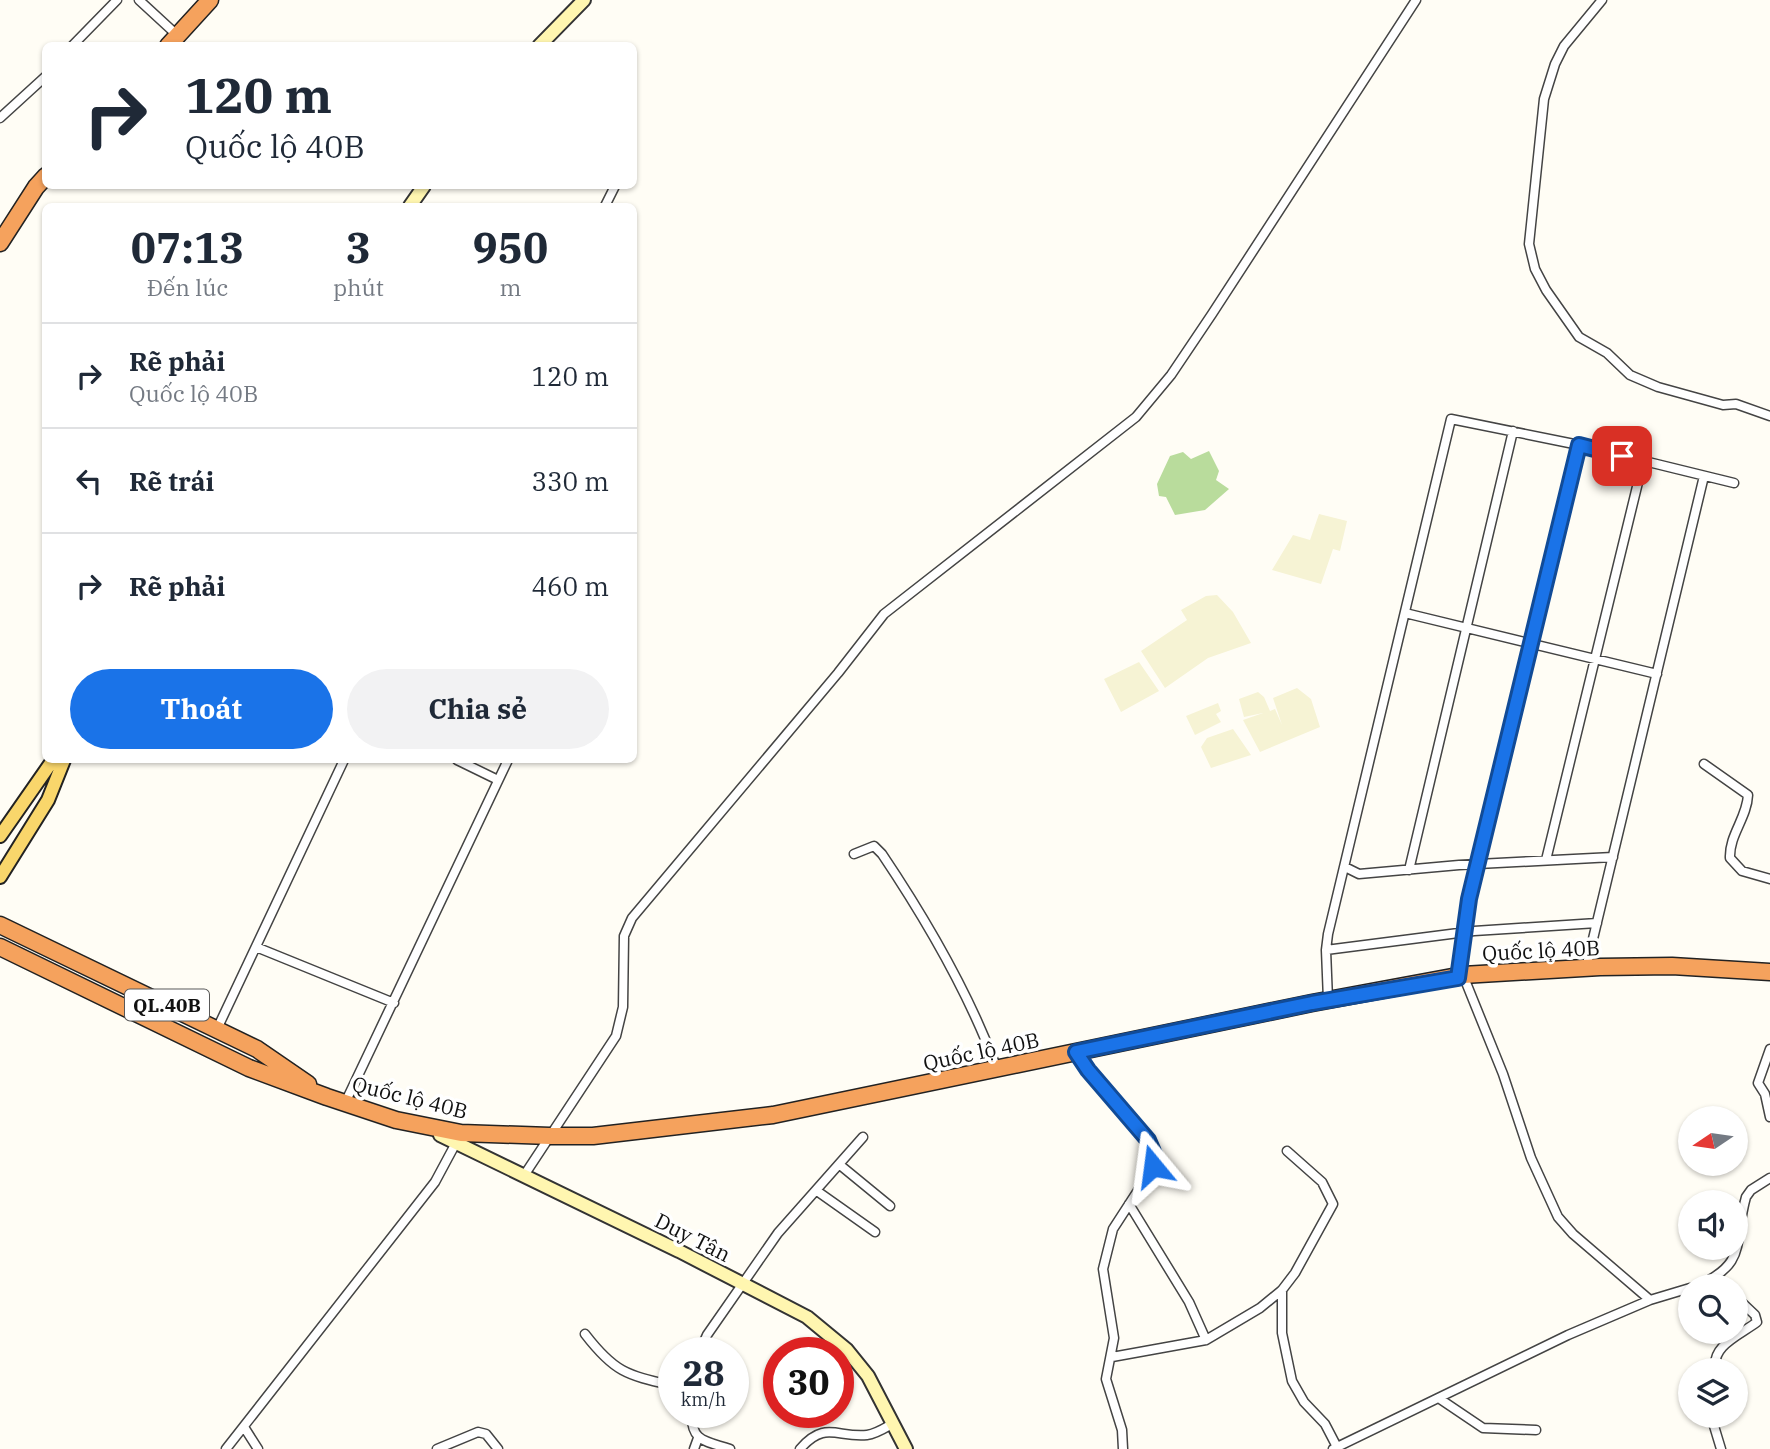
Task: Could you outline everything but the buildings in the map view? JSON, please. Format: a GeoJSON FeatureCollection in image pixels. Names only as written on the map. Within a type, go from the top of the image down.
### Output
{"type":"FeatureCollection","features":[{"type":"Feature","properties":{"kind":"highway"},"geometry":{"type":"LineString","coordinates":[[172,40],[210,0]]}},
{"type":"Feature","properties":{"kind":"highway"},"geometry":{"type":"LineString","coordinates":[[0,243],[42,180]]}},
{"type":"Feature","properties":{"kind":"highway","name":"Quốc lộ 40B"},"geometry":{"type":"LineString","coordinates":[[0,925],[257,1049],[327,1097]]}},
{"type":"Feature","properties":{"kind":"highway","name":"Quốc lộ 40B"},"geometry":{"type":"LineString","coordinates":[[0,947],[249,1068],[327,1097],[408,1122],[461,1133],[550,1136],[593,1136],[773,1115],[1328,1000],[1460,977],[1587,968],[1672,966],[1770,972]]}},
{"type":"Feature","properties":{"kind":"main road"},"geometry":{"type":"LineString","coordinates":[[0,836],[51,763]]}},
{"type":"Feature","properties":{"kind":"main road"},"geometry":{"type":"LineString","coordinates":[[0,877],[48,800],[63,763]]}},
{"type":"Feature","properties":{"kind":"street"},"geometry":{"type":"LineString","coordinates":[[76,42],[117,0]]}},
{"type":"Feature","properties":{"kind":"street"},"geometry":{"type":"LineString","coordinates":[[139,0],[172,40]]}},
{"type":"Feature","properties":{"kind":"street"},"geometry":{"type":"LineString","coordinates":[[543,42],[584,0]]}},
{"type":"Feature","properties":{"kind":"street"},"geometry":{"type":"LineString","coordinates":[[525,1174],[615,1036],[623,1007],[624,936],[632,918],[838,673],[884,614],[1136,417],[1171,374],[1212,314],[1416,0]]}},
{"type":"Feature","properties":{"kind":"street"},"geometry":{"type":"LineString","coordinates":[[1602,0],[1564,46],[1544,99],[1529,244],[1535,269],[1546,290],[1579,337],[1607,353],[1630,375],[1658,387],[1723,405],[1736,404],[1770,416]]}},
{"type":"Feature","properties":{"kind":"street"},"geometry":{"type":"LineString","coordinates":[[0,118],[42,80]]}},
{"type":"Feature","properties":{"kind":"street"},"geometry":{"type":"LineString","coordinates":[[1328,1000],[1326,950],[1451,419],[1579,445],[1734,483]]}},
{"type":"Feature","properties":{"kind":"street"},"geometry":{"type":"LineString","coordinates":[[1409,870],[1513,432]]}},
{"type":"Feature","properties":{"kind":"street"},"geometry":{"type":"LineString","coordinates":[[1579,445],[1478,864],[1463,932],[1460,977],[1503,1074],[1531,1158],[1558,1217],[1573,1234],[1650,1300]]}},
{"type":"Feature","properties":{"kind":"street"},"geometry":{"type":"LineString","coordinates":[[1546,860],[1643,462]]}},
{"type":"Feature","properties":{"kind":"street"},"geometry":{"type":"LineString","coordinates":[[1587,968],[1704,476]]}},
{"type":"Feature","properties":{"kind":"street"},"geometry":{"type":"LineString","coordinates":[[1405,613],[1657,674]]}},
{"type":"Feature","properties":{"kind":"street"},"geometry":{"type":"LineString","coordinates":[[217,1029],[343,763]]}},
{"type":"Feature","properties":{"kind":"street"},"geometry":{"type":"LineString","coordinates":[[463,763],[498,780]]}},
{"type":"Feature","properties":{"kind":"street"},"geometry":{"type":"LineString","coordinates":[[345,1103],[506,763]]}},
{"type":"Feature","properties":{"kind":"street"},"geometry":{"type":"LineString","coordinates":[[1704,764],[1748,795],[1742,821],[1730,844],[1730,858],[1742,871],[1770,878]]}},
{"type":"Feature","properties":{"kind":"street"},"geometry":{"type":"LineString","coordinates":[[854,854],[874,846],[888,861],[959,982],[997,1069]]}},
{"type":"Feature","properties":{"kind":"street"},"geometry":{"type":"LineString","coordinates":[[1345,867],[1359,874],[1478,864],[1613,858]]}},
{"type":"Feature","properties":{"kind":"street"},"geometry":{"type":"LineString","coordinates":[[1326,950],[1463,932],[1597,923]]}},
{"type":"Feature","properties":{"kind":"street"},"geometry":{"type":"LineString","coordinates":[[256,947],[394,1003]]}},
{"type":"Feature","properties":{"kind":"street"},"geometry":{"type":"LineString","coordinates":[[1770,1049],[1758,1083],[1765,1094],[1770,1117]]}},
{"type":"Feature","properties":{"kind":"street"},"geometry":{"type":"LineString","coordinates":[[1076,1052],[1152,1147],[1153,1166],[1113,1229],[1102,1269],[1113,1330],[1112,1357],[1106,1379],[1122,1430],[1123,1449]]}},
{"type":"Feature","properties":{"kind":"street","name":"Duy Tân"},"geometry":{"type":"LineString","coordinates":[[408,1122],[457,1141],[525,1174],[807,1317],[847,1350],[868,1376],[906,1449]]}},
{"type":"Feature","properties":{"kind":"street"},"geometry":{"type":"LineString","coordinates":[[706,1337],[778,1233],[863,1137]]}},
{"type":"Feature","properties":{"kind":"street"},"geometry":{"type":"LineString","coordinates":[[226,1449],[435,1182],[457,1141]]}},
{"type":"Feature","properties":{"kind":"street"},"geometry":{"type":"LineString","coordinates":[[1112,1357],[1206,1340],[1235,1325],[1282,1290],[1295,1273],[1333,1204],[1322,1182],[1287,1152]]}},
{"type":"Feature","properties":{"kind":"street"},"geometry":{"type":"LineString","coordinates":[[840,1166],[890,1206]]}},
{"type":"Feature","properties":{"kind":"street"},"geometry":{"type":"LineString","coordinates":[[1720,1274],[1735,1258],[1746,1197],[1751,1190],[1770,1178]]}},
{"type":"Feature","properties":{"kind":"street"},"geometry":{"type":"LineString","coordinates":[[817,1191],[875,1232]]}},
{"type":"Feature","properties":{"kind":"street"},"geometry":{"type":"LineString","coordinates":[[1129,1204],[1184,1293],[1206,1340]]}},
{"type":"Feature","properties":{"kind":"street"},"geometry":{"type":"LineString","coordinates":[[1282,1290],[1282,1333],[1292,1381],[1304,1402],[1325,1424],[1335,1448],[1568,1335],[1650,1300],[1678,1292]]}},
{"type":"Feature","properties":{"kind":"street"},"geometry":{"type":"LineString","coordinates":[[1748,1308],[1755,1315],[1757,1322],[1748,1329]]}},
{"type":"Feature","properties":{"kind":"street"},"geometry":{"type":"LineString","coordinates":[[585,1334],[613,1367],[635,1377],[658,1382]]}},
{"type":"Feature","properties":{"kind":"street"},"geometry":{"type":"LineString","coordinates":[[1715,1358],[1717,1352],[1728,1344]]}},
{"type":"Feature","properties":{"kind":"street"},"geometry":{"type":"LineString","coordinates":[[1440,1399],[1483,1429],[1536,1430]]}},
{"type":"Feature","properties":{"kind":"street"},"geometry":{"type":"LineString","coordinates":[[800,1449],[809,1437],[820,1432],[869,1435],[892,1424]]}},
{"type":"Feature","properties":{"kind":"street"},"geometry":{"type":"LineString","coordinates":[[244,1427],[258,1449]]}},
{"type":"Feature","properties":{"kind":"street"},"geometry":{"type":"LineString","coordinates":[[692,1428],[698,1438],[730,1449]]}},
{"type":"Feature","properties":{"kind":"street"},"geometry":{"type":"LineString","coordinates":[[1715,1428],[1721,1449]]}},
{"type":"Feature","properties":{"kind":"street"},"geometry":{"type":"LineString","coordinates":[[437,1449],[478,1432],[486,1434],[498,1449]]}},
{"type":"Feature","properties":{"kind":"street"},"geometry":{"type":"LineString","coordinates":[[694,1449],[698,1438]]}},
{"type":"Feature","properties":{"kind":"shaded area"},"geometry":{"type":"Polygon","coordinates":[[[1319,514],[1347,521],[1340,551],[1333,549],[1321,584],[1272,570],[1293,535],[1310,540],[1319,514]]]}},
{"type":"Feature","properties":{"kind":"shaded area"},"geometry":{"type":"Polygon","coordinates":[[[1217,595],[1233,612],[1251,643],[1208,658],[1165,688],[1141,651],[1187,620],[1181,610],[1206,596],[1217,595]]]}},
{"type":"Feature","properties":{"kind":"shaded area"},"geometry":{"type":"Polygon","coordinates":[[[1139,662],[1159,691],[1121,712],[1104,679],[1139,662]]]}},
{"type":"Feature","properties":{"kind":"shaded area"},"geometry":{"type":"Polygon","coordinates":[[[1297,688],[1311,699],[1320,727],[1260,752],[1243,720],[1263,713],[1244,717],[1239,699],[1258,692],[1264,697],[1270,711],[1275,709],[1282,725],[1273,698],[1297,688]]]}},
{"type":"Feature","properties":{"kind":"shaded area"},"geometry":{"type":"Polygon","coordinates":[[[1218,703],[1221,711],[1216,714],[1221,722],[1195,735],[1186,716],[1218,703]]]}},
{"type":"Feature","properties":{"kind":"shaded area"},"geometry":{"type":"Polygon","coordinates":[[[1233,729],[1251,755],[1211,768],[1201,747],[1207,738],[1233,729]]]}},
{"type":"Feature","properties":{"kind":"green space"},"geometry":{"type":"Polygon","coordinates":[[[1209,451],[1219,471],[1216,480],[1229,489],[1205,510],[1175,515],[1166,497],[1159,496],[1157,484],[1170,456],[1183,452],[1191,459],[1209,451]]]}},
{"type":"Feature","properties":{"kind":"route"},"geometry":{"type":"LineString","coordinates":[[1153,1166],[1154,1154],[1148,1140],[1114,1102],[1076,1052],[1312,1003],[1458,978],[1469,899],[1579,445],[1622,456]]}}]}
